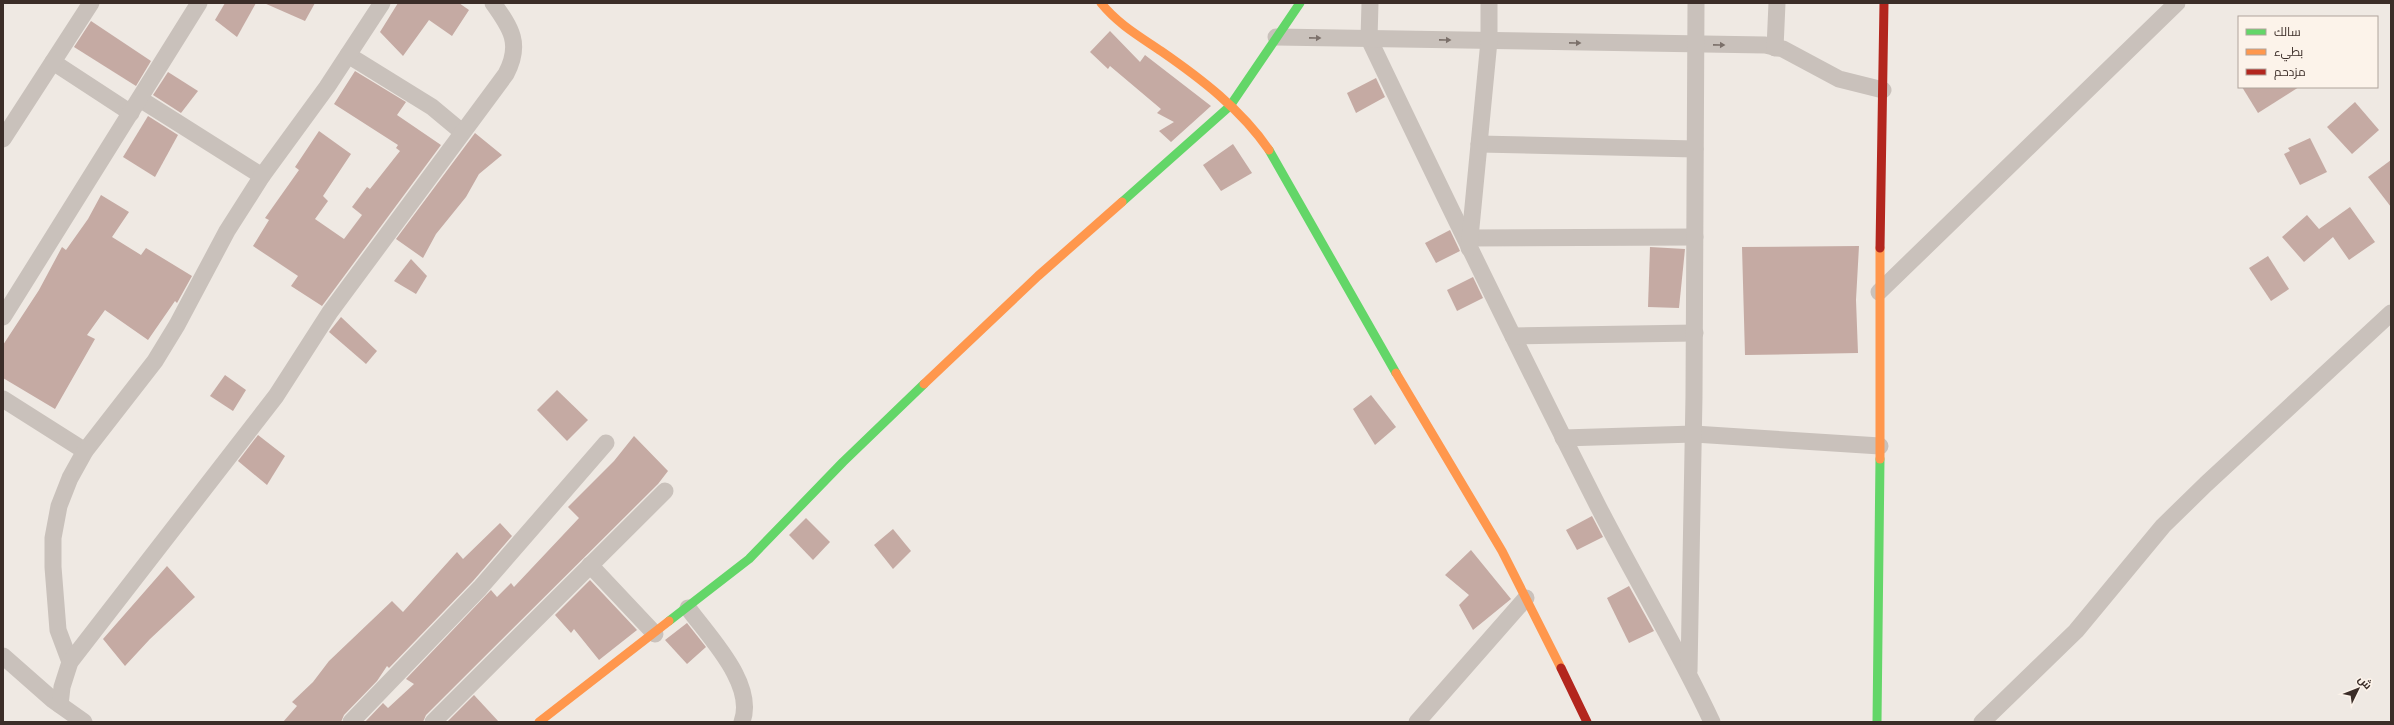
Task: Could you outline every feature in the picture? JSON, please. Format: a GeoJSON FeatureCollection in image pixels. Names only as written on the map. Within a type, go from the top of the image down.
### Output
{"type":"FeatureCollection","features":[{"type":"Feature","properties":{"kind":"street"},"geometry":{"type":"LineString","coordinates":[[3,139],[91,3]]}},
{"type":"Feature","properties":{"kind":"street"},"geometry":{"type":"LineString","coordinates":[[3,317],[198,3]]}},
{"type":"Feature","properties":{"kind":"street"},"geometry":{"type":"LineString","coordinates":[[70,662],[58,630],[53,538],[59,506],[70,478],[85,451],[155,361],[177,325],[227,232],[262,176],[348,55],[382,3]]}},
{"type":"Feature","properties":{"kind":"street"},"geometry":{"type":"LineString","coordinates":[[60,705],[62,687],[70,662],[276,396],[330,312],[506,74],[513,60],[514,39],[493,3]]}},
{"type":"Feature","properties":{"kind":"street"},"geometry":{"type":"LineString","coordinates":[[1101,3],[1110,16],[1127,30],[1160,50],[1230,106],[1256,132],[1277,162],[1400,379],[1494,539],[1526,598],[1587,722]]}},
{"type":"Feature","properties":{"kind":"street"},"geometry":{"type":"LineString","coordinates":[[545,720],[749,559],[843,462],[1038,276],[1230,106],[1300,3]]}},
{"type":"Feature","properties":{"kind":"street"},"geometry":{"type":"LineString","coordinates":[[1370,3],[1369,39],[1563,438],[1613,536],[1689,672],[1712,722]]}},
{"type":"Feature","properties":{"kind":"street"},"geometry":{"type":"LineString","coordinates":[[1469,243],[1489,41],[1489,3]]}},
{"type":"Feature","properties":{"kind":"street"},"geometry":{"type":"LineString","coordinates":[[1689,672],[1694,434],[1696,3]]}},
{"type":"Feature","properties":{"kind":"street"},"geometry":{"type":"LineString","coordinates":[[1775,48],[1777,3]]}},
{"type":"Feature","properties":{"kind":"street"},"geometry":{"type":"LineString","coordinates":[[1877,722],[1880,446],[1879,292],[1884,3]]}},
{"type":"Feature","properties":{"kind":"street"},"geometry":{"type":"LineString","coordinates":[[1879,292],[2177,3]]}},
{"type":"Feature","properties":{"kind":"street"},"geometry":{"type":"LineString","coordinates":[[1276,37],[1765,45],[1783,50],[1839,79],[1883,90]]}},
{"type":"Feature","properties":{"kind":"street"},"geometry":{"type":"LineString","coordinates":[[348,55],[432,107],[462,132]]}},
{"type":"Feature","properties":{"kind":"street"},"geometry":{"type":"LineString","coordinates":[[53,62],[262,176]]}},
{"type":"Feature","properties":{"kind":"street"},"geometry":{"type":"LineString","coordinates":[[1479,144],[1695,149]]}},
{"type":"Feature","properties":{"kind":"street"},"geometry":{"type":"LineString","coordinates":[[1469,243],[1695,237]]}},
{"type":"Feature","properties":{"kind":"street"},"geometry":{"type":"LineString","coordinates":[[1982,722],[2076,631],[2174,516],[2391,313]]}},
{"type":"Feature","properties":{"kind":"street"},"geometry":{"type":"LineString","coordinates":[[1513,336],[1694,333]]}},
{"type":"Feature","properties":{"kind":"street"},"geometry":{"type":"LineString","coordinates":[[3,399],[85,451]]}},
{"type":"Feature","properties":{"kind":"street"},"geometry":{"type":"LineString","coordinates":[[1563,438],[1694,434],[1880,446]]}},
{"type":"Feature","properties":{"kind":"street"},"geometry":{"type":"LineString","coordinates":[[351,722],[480,588],[606,443]]}},
{"type":"Feature","properties":{"kind":"street"},"geometry":{"type":"LineString","coordinates":[[434,722],[665,491]]}},
{"type":"Feature","properties":{"kind":"street"},"geometry":{"type":"LineString","coordinates":[[590,565],[655,634]]}},
{"type":"Feature","properties":{"kind":"street"},"geometry":{"type":"LineString","coordinates":[[1417,722],[1526,598]]}},
{"type":"Feature","properties":{"kind":"street"},"geometry":{"type":"LineString","coordinates":[[688,608],[736,675],[743,688],[745,702],[742,722]]}},
{"type":"Feature","properties":{"kind":"street"},"geometry":{"type":"LineString","coordinates":[[3,656],[60,705],[82,721]]}},
{"type":"Feature","properties":{"kind":"building"},"geometry":{"type":"Polygon","coordinates":[[[225,3],[256,3],[237,37],[215,20],[225,3]]]}},
{"type":"Feature","properties":{"kind":"building"},"geometry":{"type":"Polygon","coordinates":[[[264,3],[315,3],[305,21],[264,3]]]}},
{"type":"Feature","properties":{"kind":"building"},"geometry":{"type":"Polygon","coordinates":[[[398,3],[459,3],[469,10],[452,36],[429,20],[403,56],[380,32],[398,3]]]}},
{"type":"Feature","properties":{"kind":"building"},"geometry":{"type":"Polygon","coordinates":[[[91,21],[151,61],[136,86],[74,47],[91,21]]]}},
{"type":"Feature","properties":{"kind":"building"},"geometry":{"type":"Polygon","coordinates":[[[1110,31],[1140,62],[1145,55],[1211,106],[1171,142],[1159,131],[1174,122],[1157,113],[1161,109],[1110,66],[1108,69],[1090,52],[1110,31]]]}},
{"type":"Feature","properties":{"kind":"building"},"geometry":{"type":"Polygon","coordinates":[[[355,71],[406,102],[397,115],[441,145],[322,306],[291,286],[298,276],[253,246],[269,220],[265,218],[299,170],[295,167],[319,131],[351,154],[323,196],[328,201],[315,219],[344,239],[362,215],[352,207],[367,187],[370,189],[400,151],[396,148],[398,145],[334,104],[355,71]]]}},
{"type":"Feature","properties":{"kind":"building"},"geometry":{"type":"Polygon","coordinates":[[[168,72],[198,91],[181,113],[153,95],[168,72]]]}},
{"type":"Feature","properties":{"kind":"building"},"geometry":{"type":"Polygon","coordinates":[[[1376,78],[1385,97],[1356,113],[1347,93],[1376,78]]]}},
{"type":"Feature","properties":{"kind":"building"},"geometry":{"type":"Polygon","coordinates":[[[2243,88],[2297,88],[2258,113],[2243,88]]]}},
{"type":"Feature","properties":{"kind":"building"},"geometry":{"type":"Polygon","coordinates":[[[2355,102],[2379,130],[2352,154],[2327,127],[2355,102]]]}},
{"type":"Feature","properties":{"kind":"building"},"geometry":{"type":"Polygon","coordinates":[[[148,116],[178,135],[155,177],[123,157],[148,116]]]}},
{"type":"Feature","properties":{"kind":"building"},"geometry":{"type":"Polygon","coordinates":[[[475,133],[502,155],[479,174],[466,197],[436,234],[423,258],[396,239],[475,133]]]}},
{"type":"Feature","properties":{"kind":"building"},"geometry":{"type":"Polygon","coordinates":[[[2310,138],[2327,172],[2300,185],[2284,154],[2290,151],[2288,148],[2310,138]]]}},
{"type":"Feature","properties":{"kind":"building"},"geometry":{"type":"Polygon","coordinates":[[[1233,144],[1252,173],[1221,191],[1203,165],[1233,144]]]}},
{"type":"Feature","properties":{"kind":"building"},"geometry":{"type":"Polygon","coordinates":[[[2391,160],[2391,207],[2368,177],[2391,160]]]}},
{"type":"Feature","properties":{"kind":"building"},"geometry":{"type":"Polygon","coordinates":[[[101,195],[129,212],[112,237],[141,255],[146,248],[192,276],[177,303],[175,301],[148,340],[105,310],[87,335],[95,339],[55,409],[3,378],[3,345],[39,290],[62,247],[66,250],[88,219],[101,195]]]}},
{"type":"Feature","properties":{"kind":"building"},"geometry":{"type":"Polygon","coordinates":[[[2350,207],[2375,242],[2349,260],[2333,237],[2304,262],[2282,237],[2307,215],[2319,229],[2350,207]]]}},
{"type":"Feature","properties":{"kind":"building"},"geometry":{"type":"Polygon","coordinates":[[[1450,230],[1460,251],[1436,263],[1425,243],[1450,230]]]}},
{"type":"Feature","properties":{"kind":"building"},"geometry":{"type":"Polygon","coordinates":[[[1859,246],[1856,300],[1858,353],[1745,355],[1742,247],[1859,246]]]}},
{"type":"Feature","properties":{"kind":"building"},"geometry":{"type":"Polygon","coordinates":[[[1650,247],[1685,249],[1679,308],[1648,307],[1650,247]]]}},
{"type":"Feature","properties":{"kind":"building"},"geometry":{"type":"Polygon","coordinates":[[[2268,256],[2289,289],[2271,301],[2249,268],[2268,256]]]}},
{"type":"Feature","properties":{"kind":"building"},"geometry":{"type":"Polygon","coordinates":[[[411,259],[427,276],[416,294],[394,281],[411,259]]]}},
{"type":"Feature","properties":{"kind":"building"},"geometry":{"type":"Polygon","coordinates":[[[1473,277],[1483,298],[1457,311],[1447,290],[1473,277]]]}},
{"type":"Feature","properties":{"kind":"building"},"geometry":{"type":"Polygon","coordinates":[[[341,317],[377,351],[366,364],[329,332],[341,317]]]}},
{"type":"Feature","properties":{"kind":"building"},"geometry":{"type":"Polygon","coordinates":[[[225,375],[246,390],[233,411],[210,396],[225,375]]]}},
{"type":"Feature","properties":{"kind":"building"},"geometry":{"type":"Polygon","coordinates":[[[557,390],[588,420],[567,441],[537,410],[557,390]]]}},
{"type":"Feature","properties":{"kind":"building"},"geometry":{"type":"Polygon","coordinates":[[[1371,395],[1396,427],[1375,445],[1353,409],[1371,395]]]}},
{"type":"Feature","properties":{"kind":"building"},"geometry":{"type":"Polygon","coordinates":[[[258,435],[285,456],[267,485],[238,461],[258,435]]]}},
{"type":"Feature","properties":{"kind":"building"},"geometry":{"type":"Polygon","coordinates":[[[634,436],[668,471],[658,484],[426,715],[423,722],[365,722],[383,703],[388,708],[414,684],[406,679],[491,590],[497,597],[511,583],[514,587],[579,518],[568,507],[614,461],[634,436]]]}},
{"type":"Feature","properties":{"kind":"building"},"geometry":{"type":"Polygon","coordinates":[[[1592,516],[1603,537],[1577,550],[1566,530],[1592,516]]]}},
{"type":"Feature","properties":{"kind":"building"},"geometry":{"type":"Polygon","coordinates":[[[806,518],[830,542],[813,560],[789,535],[806,518]]]}},
{"type":"Feature","properties":{"kind":"building"},"geometry":{"type":"Polygon","coordinates":[[[500,523],[512,536],[473,581],[389,668],[387,666],[377,681],[344,715],[341,722],[283,722],[297,706],[292,702],[313,682],[329,661],[392,601],[403,612],[457,552],[463,559],[500,523]]]}},
{"type":"Feature","properties":{"kind":"building"},"geometry":{"type":"Polygon","coordinates":[[[893,529],[911,551],[893,569],[874,545],[893,529]]]}},
{"type":"Feature","properties":{"kind":"building"},"geometry":{"type":"Polygon","coordinates":[[[1471,550],[1511,599],[1473,630],[1459,605],[1469,595],[1445,575],[1471,550]]]}},
{"type":"Feature","properties":{"kind":"building"},"geometry":{"type":"Polygon","coordinates":[[[167,566],[195,597],[150,639],[125,666],[103,639],[167,566]]]}},
{"type":"Feature","properties":{"kind":"building"},"geometry":{"type":"Polygon","coordinates":[[[590,580],[637,630],[599,660],[574,629],[571,633],[555,615],[590,580]]]}},
{"type":"Feature","properties":{"kind":"building"},"geometry":{"type":"Polygon","coordinates":[[[1629,586],[1654,631],[1629,643],[1607,598],[1629,586]]]}},
{"type":"Feature","properties":{"kind":"building"},"geometry":{"type":"Polygon","coordinates":[[[687,623],[706,647],[687,664],[665,640],[687,623]]]}},
{"type":"Feature","properties":{"kind":"building"},"geometry":{"type":"Polygon","coordinates":[[[474,695],[499,722],[447,722],[474,695]]]}},
{"type":"Feature","properties":{"kind":"traffic: fast"},"geometry":{"type":"LineString","coordinates":[[1122,202],[1230,106],[1300,3]]}},
{"type":"Feature","properties":{"kind":"traffic: fast"},"geometry":{"type":"LineString","coordinates":[[1269,150],[1396,373]]}},
{"type":"Feature","properties":{"kind":"traffic: fast"},"geometry":{"type":"LineString","coordinates":[[669,621],[749,559],[843,462],[924,384]]}},
{"type":"Feature","properties":{"kind":"traffic: fast"},"geometry":{"type":"LineString","coordinates":[[1877,722],[1880,459]]}},
{"type":"Feature","properties":{"kind":"traffic: slow"},"geometry":{"type":"LineString","coordinates":[[1101,3],[1114,17],[1137,35],[1190,72],[1219,95],[1246,121],[1269,150]]}},
{"type":"Feature","properties":{"kind":"traffic: slow"},"geometry":{"type":"LineString","coordinates":[[924,384],[1038,276],[1122,202]]}},
{"type":"Feature","properties":{"kind":"traffic: slow"},"geometry":{"type":"LineString","coordinates":[[1880,248],[1880,459]]}},
{"type":"Feature","properties":{"kind":"traffic: slow"},"geometry":{"type":"LineString","coordinates":[[1396,373],[1502,551],[1561,668]]}},
{"type":"Feature","properties":{"kind":"traffic: slow"},"geometry":{"type":"LineString","coordinates":[[539,722],[669,621]]}},
{"type":"Feature","properties":{"kind":"traffic: jam"},"geometry":{"type":"LineString","coordinates":[[1880,248],[1884,3]]}},
{"type":"Feature","properties":{"kind":"traffic: jam"},"geometry":{"type":"LineString","coordinates":[[1561,668],[1587,722]]}}]}
